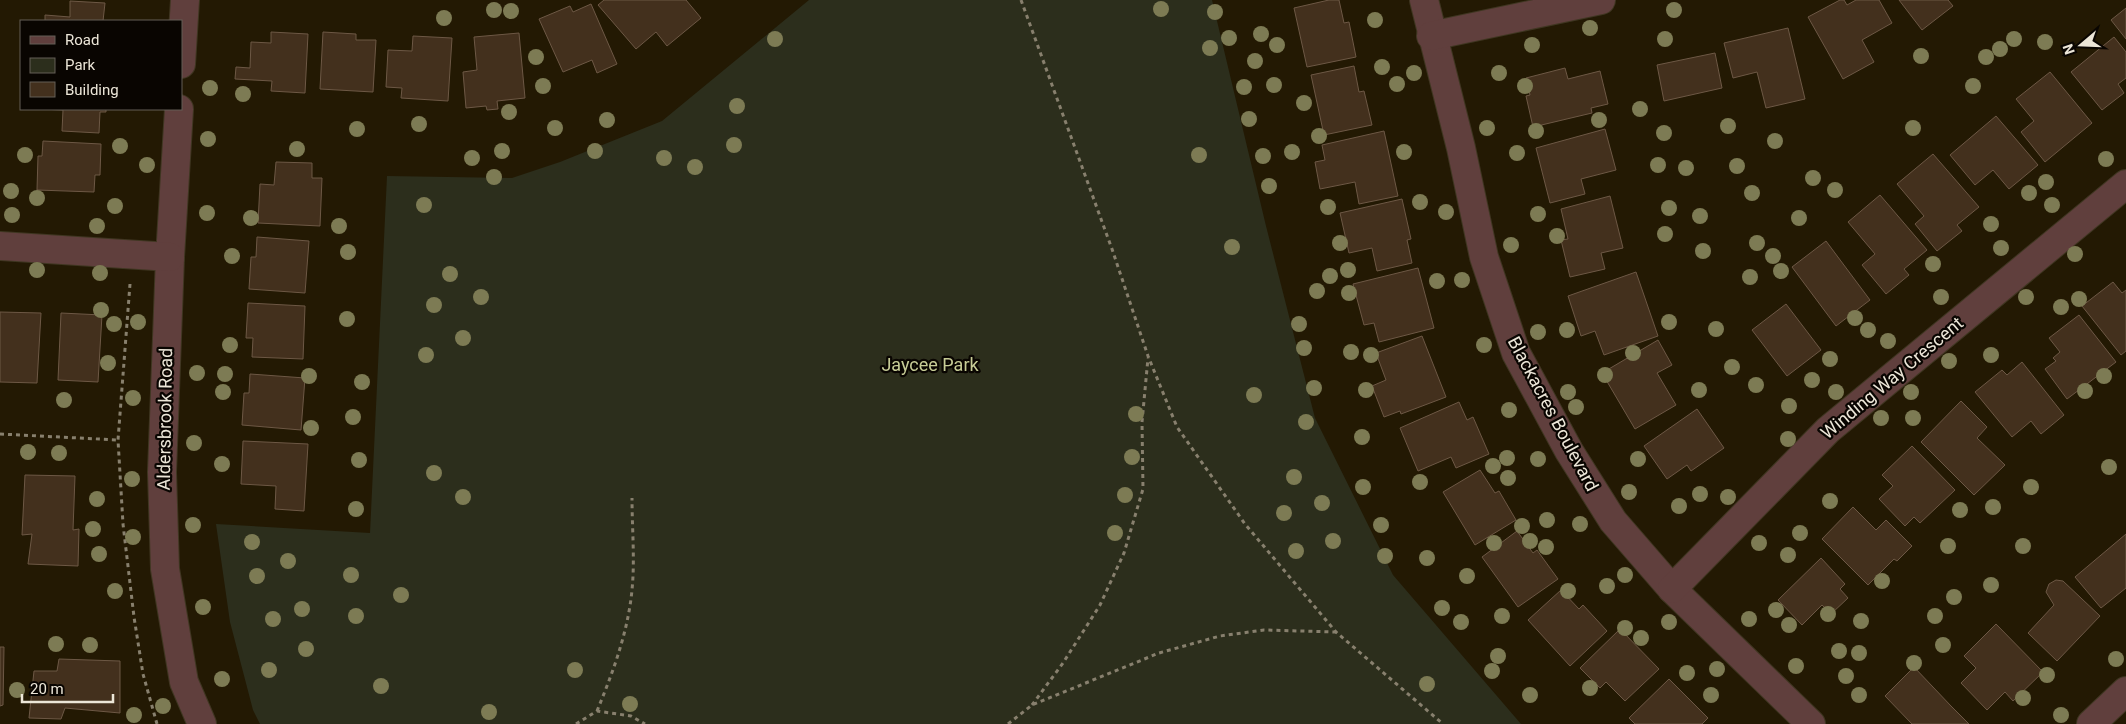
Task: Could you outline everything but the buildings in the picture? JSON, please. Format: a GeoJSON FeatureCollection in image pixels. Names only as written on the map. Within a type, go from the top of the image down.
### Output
{"type":"FeatureCollection","features":[{"type":"Feature","properties":{"kind":"street"},"geometry":{"type":"LineString","coordinates":[[182,48],[185,0]]}},
{"type":"Feature","properties":{"kind":"street","name":"Blackacres Boulevard"},"geometry":{"type":"LineString","coordinates":[[1424,0],[1484,257],[1516,353],[1569,451],[1613,521],[1672,589],[1810,724]]}},
{"type":"Feature","properties":{"kind":"street"},"geometry":{"type":"LineString","coordinates":[[1432,36],[1601,0]]}},
{"type":"Feature","properties":{"kind":"street","name":"Aldersbrook Road"},"geometry":{"type":"LineString","coordinates":[[179,110],[170,257],[162,472],[165,569],[184,682],[202,724]]}},
{"type":"Feature","properties":{"kind":"street","name":"Winding Way Crescent"},"geometry":{"type":"LineString","coordinates":[[1672,589],[1828,430],[2126,184]]}},
{"type":"Feature","properties":{"kind":"street"},"geometry":{"type":"LineString","coordinates":[[0,246],[132,253],[170,257]]}},
{"type":"Feature","properties":{"kind":"street"},"geometry":{"type":"LineString","coordinates":[[2091,724],[2126,691]]}},
{"type":"Feature","properties":{"kind":"path"},"geometry":{"type":"LineString","coordinates":[[1021,0],[1112,249],[1148,356],[1177,427],[1245,524],[1336,632],[1443,724]]}},
{"type":"Feature","properties":{"kind":"path"},"geometry":{"type":"LineString","coordinates":[[132,253],[118,440],[122,524],[143,674],[157,724]]}},
{"type":"Feature","properties":{"kind":"path"},"geometry":{"type":"LineString","coordinates":[[1008,724],[1032,705],[1063,663],[1100,605],[1124,553],[1143,489],[1142,422],[1148,356]]}},
{"type":"Feature","properties":{"kind":"path"},"geometry":{"type":"LineString","coordinates":[[0,434],[118,440]]}},
{"type":"Feature","properties":{"kind":"path"},"geometry":{"type":"LineString","coordinates":[[576,724],[597,711],[610,680],[623,638],[632,590],[632,498]]}},
{"type":"Feature","properties":{"kind":"path"},"geometry":{"type":"LineString","coordinates":[[1032,705],[1159,653],[1220,636],[1264,630],[1336,632]]}},
{"type":"Feature","properties":{"kind":"path"},"geometry":{"type":"LineString","coordinates":[[597,711],[631,716],[646,724]]}},
{"type":"Feature","properties":{"kind":"green space","name":"Jaycee Park"},"geometry":{"type":"Polygon","coordinates":[[[809,0],[1212,0],[1266,226],[1315,418],[1393,575],[1521,724],[260,724],[253,710],[230,622],[216,524],[370,533],[387,176],[512,178],[560,162],[662,121],[809,0]]]}}]}
